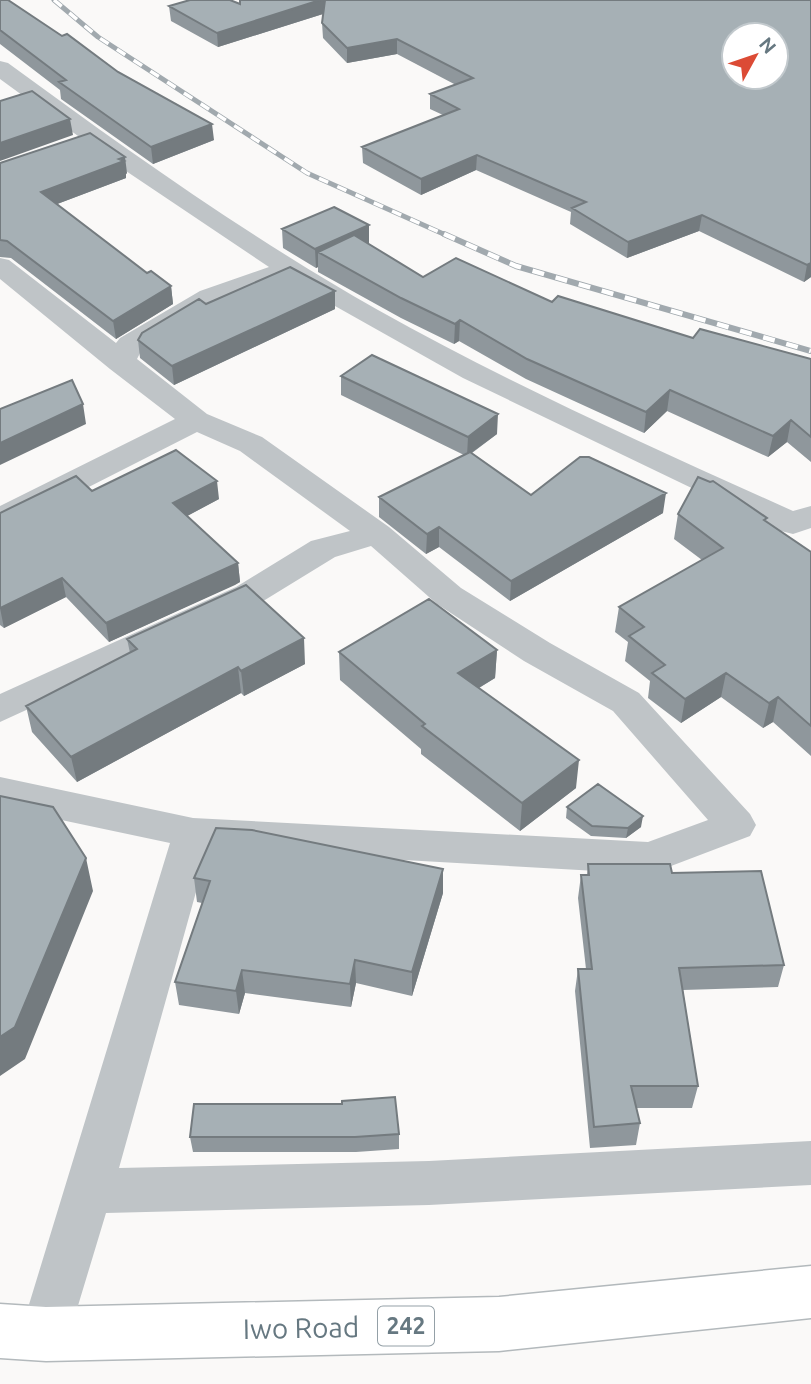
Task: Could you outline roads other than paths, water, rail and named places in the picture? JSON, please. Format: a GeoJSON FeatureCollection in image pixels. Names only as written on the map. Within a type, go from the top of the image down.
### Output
{"type":"FeatureCollection","features":[{"type":"Feature","properties":{"kind":"main road","name":"Iwo Road"},"geometry":{"type":"LineString","coordinates":[[23,1333],[499,1324],[811,1293]]}},
{"type":"Feature","properties":{"kind":"street"},"geometry":{"type":"LineString","coordinates":[[0,68],[289,269],[371,317],[611,442],[805,526]]}},
{"type":"Feature","properties":{"kind":"street"},"geometry":{"type":"LineString","coordinates":[[13,104],[38,96]]}},
{"type":"Feature","properties":{"kind":"street"},"geometry":{"type":"LineString","coordinates":[[73,146],[97,138]]}},
{"type":"Feature","properties":{"kind":"street"},"geometry":{"type":"LineString","coordinates":[[0,266],[120,363],[196,420],[251,444],[377,534],[449,596],[537,652],[626,702],[736,825],[650,858],[193,833],[0,792]]}},
{"type":"Feature","properties":{"kind":"street"},"geometry":{"type":"LineString","coordinates":[[120,363],[130,344],[210,296],[289,269]]}},
{"type":"Feature","properties":{"kind":"street"},"geometry":{"type":"LineString","coordinates":[[0,519],[196,420]]}},
{"type":"Feature","properties":{"kind":"street"},"geometry":{"type":"LineString","coordinates":[[0,709],[248,595],[323,549],[377,534]]}},
{"type":"Feature","properties":{"kind":"street"},"geometry":{"type":"LineString","coordinates":[[23,1333],[89,1191],[193,833]]}},
{"type":"Feature","properties":{"kind":"street"},"geometry":{"type":"LineString","coordinates":[[89,1191],[429,1183],[811,1163]]}},
{"type":"Feature","properties":{"kind":"railway"},"geometry":{"type":"LineString","coordinates":[[54,0],[98,37],[307,173],[448,236]]}},
{"type":"Feature","properties":{"kind":"railway"},"geometry":{"type":"LineString","coordinates":[[444,234],[516,266],[811,351]]}}]}
